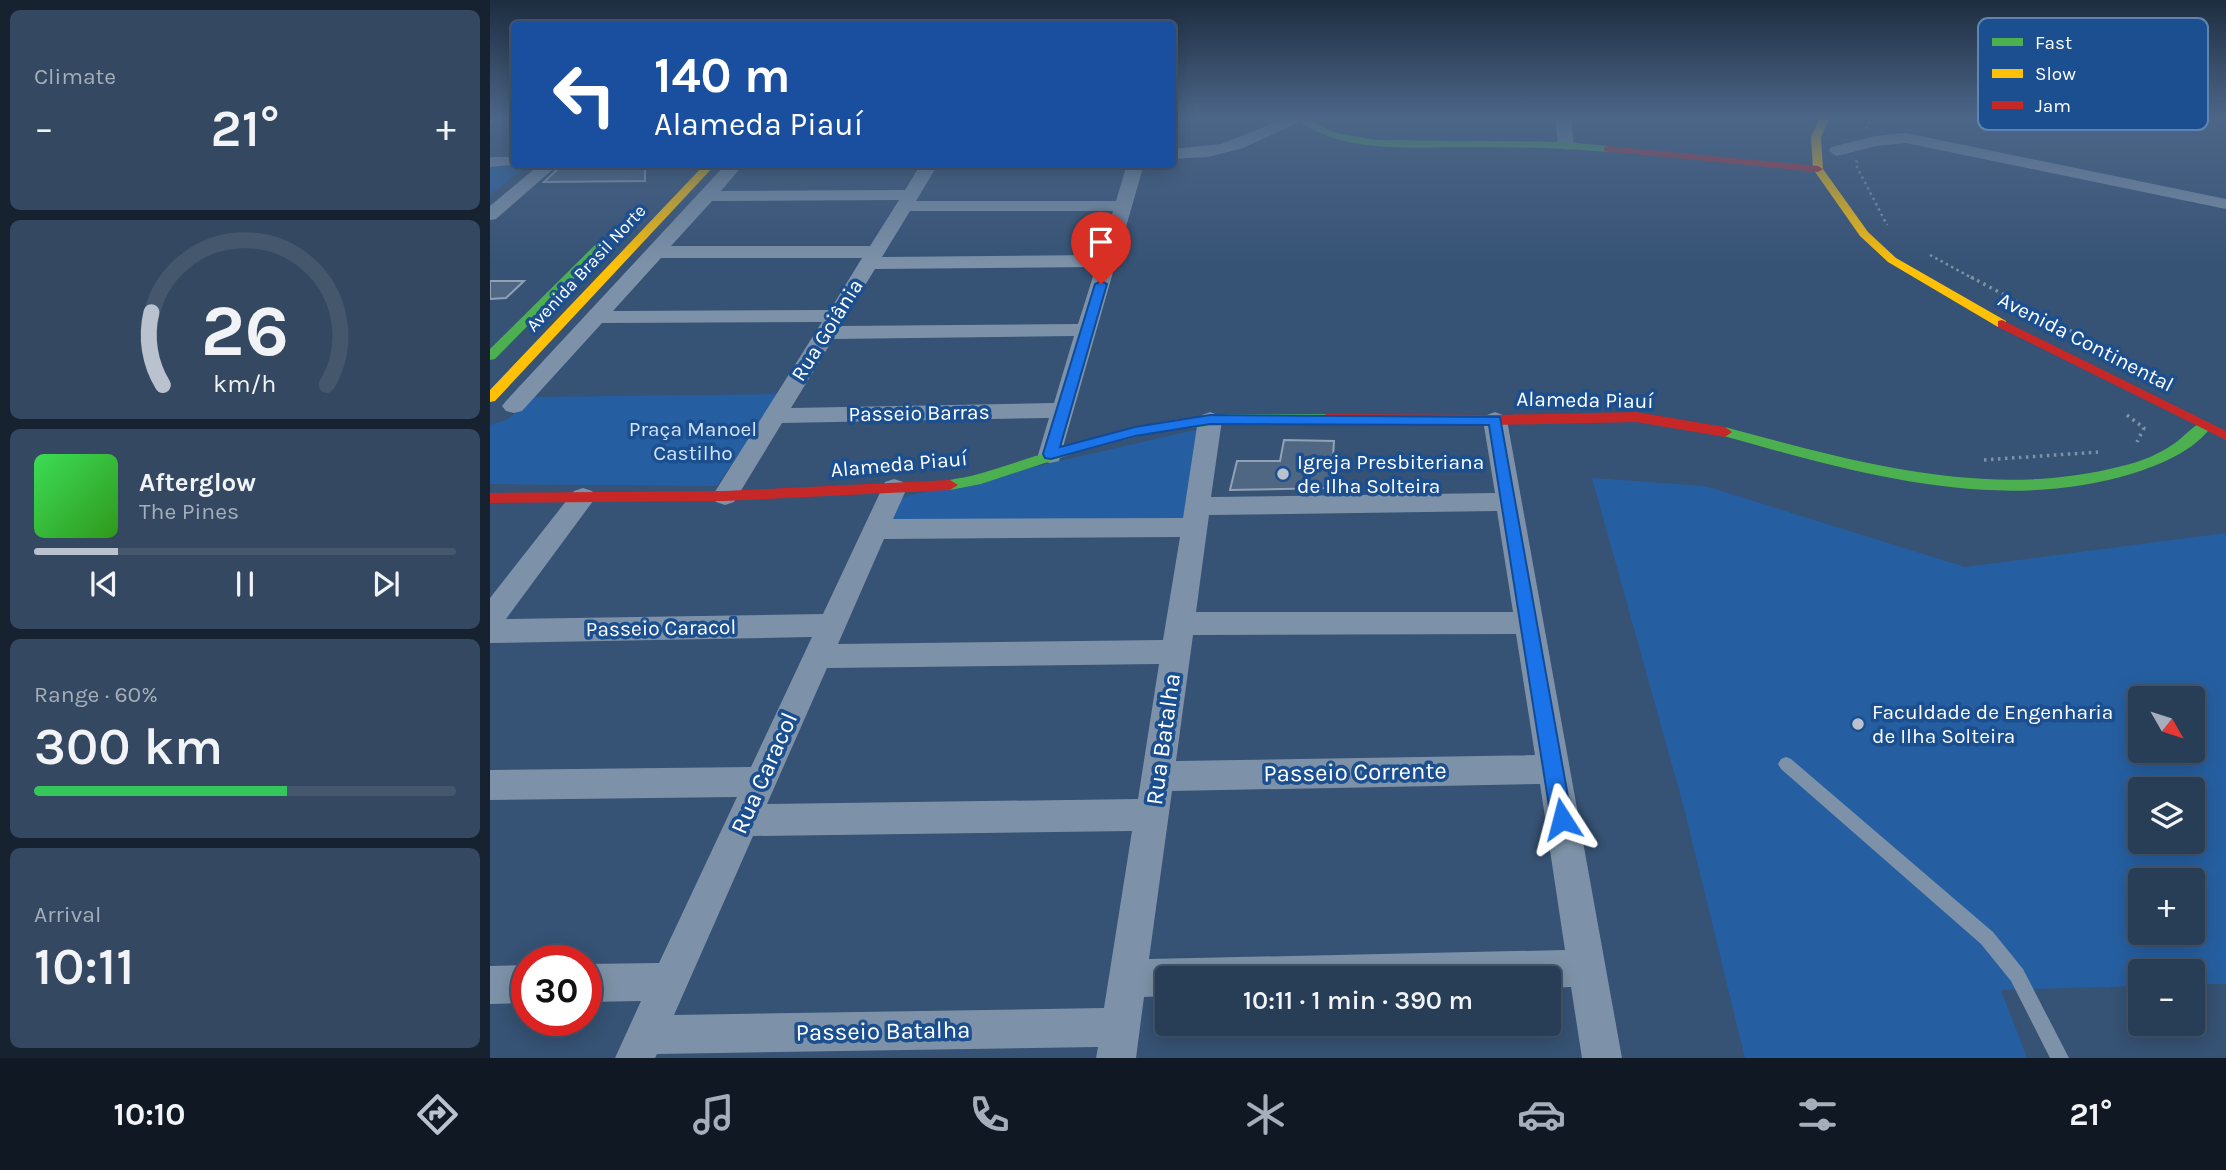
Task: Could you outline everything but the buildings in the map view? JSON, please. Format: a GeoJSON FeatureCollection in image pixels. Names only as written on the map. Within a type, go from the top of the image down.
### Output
{"type":"FeatureCollection","features":[{"type":"Feature","properties":{"kind":"street"},"geometry":{"type":"LineString","coordinates":[[1790,166],[1818,169]]}},
{"type":"Feature","properties":{"kind":"street"},"geometry":{"type":"LineString","coordinates":[[2062,166],[2226,204]]}},
{"type":"Feature","properties":{"kind":"street"},"geometry":{"type":"LineString","coordinates":[[2081,166],[2226,195]]}},
{"type":"Feature","properties":{"kind":"street"},"geometry":{"type":"LineString","coordinates":[[490,215],[546,168]]}},
{"type":"Feature","properties":{"kind":"street","name":"Avenida Brasil Norte"},"geometry":{"type":"LineString","coordinates":[[490,398],[707,168]]}},
{"type":"Feature","properties":{"kind":"street"},"geometry":{"type":"LineString","coordinates":[[514,406],[732,168]]}},
{"type":"Feature","properties":{"kind":"street","name":"Rua Goiânia"},"geometry":{"type":"LineString","coordinates":[[725,496],[928,168]]}},
{"type":"Feature","properties":{"kind":"street"},"geometry":{"type":"LineString","coordinates":[[1051,454],[1135,168]]}},
{"type":"Feature","properties":{"kind":"street","name":"Avenida Continental"},"geometry":{"type":"LineString","coordinates":[[1818,169],[1864,234],[1892,260],[2032,341],[2226,437]]}},
{"type":"Feature","properties":{"kind":"street","name":"Avenida Continental"},"geometry":{"type":"LineString","coordinates":[[1848,183],[1882,236],[1907,255],[1930,281]]}},
{"type":"Feature","properties":{"kind":"street"},"geometry":{"type":"LineString","coordinates":[[706,196],[1124,206]]}},
{"type":"Feature","properties":{"kind":"street","name":"Avenida Brasil Norte"},"geometry":{"type":"LineString","coordinates":[[490,356],[616,230]]}},
{"type":"Feature","properties":{"kind":"street"},"geometry":{"type":"LineString","coordinates":[[654,251],[1107,261]]}},
{"type":"Feature","properties":{"kind":"street"},"geometry":{"type":"LineString","coordinates":[[593,317],[1087,330]]}},
{"type":"Feature","properties":{"kind":"street","name":"Passeio Barras"},"geometry":{"type":"LineString","coordinates":[[774,416],[1063,410]]}},
{"type":"Feature","properties":{"kind":"street","name":"Alameda Piauí"},"geometry":{"type":"LineString","coordinates":[[490,498],[725,496],[965,484],[1051,454],[1135,431],[1210,420],[1649,419],[1710,428],[1860,469],[1951,485],[2053,485],[2132,471],[2185,446],[2205,426]]}},
{"type":"Feature","properties":{"kind":"street","name":"Rua Batalha"},"geometry":{"type":"LineString","coordinates":[[1118,1042],[1210,420]]}},
{"type":"Feature","properties":{"kind":"street"},"geometry":{"type":"LineString","coordinates":[[1495,420],[1602,1058]]}},
{"type":"Feature","properties":{"kind":"street","name":"Rua Caracol"},"geometry":{"type":"LineString","coordinates":[[640,1047],[894,488]]}},
{"type":"Feature","properties":{"kind":"street"},"geometry":{"type":"LineString","coordinates":[[490,619],[583,497]]}},
{"type":"Feature","properties":{"kind":"street"},"geometry":{"type":"LineString","coordinates":[[875,529],[1509,502]]}},
{"type":"Feature","properties":{"kind":"street"},"geometry":{"type":"LineString","coordinates":[[817,656],[1529,623]]}},
{"type":"Feature","properties":{"kind":"street","name":"Passeio Caracol"},"geometry":{"type":"LineString","coordinates":[[490,631],[831,625]]}},
{"type":"Feature","properties":{"kind":"street","name":"Passeio Corrente"},"geometry":{"type":"LineString","coordinates":[[1157,776],[1553,769]]}},
{"type":"Feature","properties":{"kind":"street"},"geometry":{"type":"LineString","coordinates":[[490,785],[761,782]]}},
{"type":"Feature","properties":{"kind":"street"},"geometry":{"type":"LineString","coordinates":[[743,820],[1152,815]]}},
{"type":"Feature","properties":{"kind":"street"},"geometry":{"type":"LineString","coordinates":[[1127,978],[1587,968]]}},
{"type":"Feature","properties":{"kind":"street"},"geometry":{"type":"LineString","coordinates":[[602,983],[670,982]]}},
{"type":"Feature","properties":{"kind":"street"},"geometry":{"type":"LineString","coordinates":[[490,985],[511,984]]}},
{"type":"Feature","properties":{"kind":"street","name":"Passeio Batalha"},"geometry":{"type":"LineString","coordinates":[[640,1047],[1118,1042]]}},
{"type":"Feature","properties":{"kind":"lane"},"geometry":{"type":"LineString","coordinates":[[1786,764],[1987,938],[2017,975],[2060,1058]]}},
{"type":"Feature","properties":{"kind":"path"},"geometry":{"type":"LineString","coordinates":[[1857,166],[1892,234]]}},
{"type":"Feature","properties":{"kind":"path"},"geometry":{"type":"LineString","coordinates":[[1927,253],[2128,362]]}},
{"type":"Feature","properties":{"kind":"path"},"geometry":{"type":"LineString","coordinates":[[2097,373],[2117,356]]}},
{"type":"Feature","properties":{"kind":"path"},"geometry":{"type":"LineString","coordinates":[[2124,413],[2144,428],[2134,449]]}},
{"type":"Feature","properties":{"kind":"path"},"geometry":{"type":"LineString","coordinates":[[1970,461],[2106,451]]}},
{"type":"Feature","properties":{"kind":"green space"},"geometry":{"type":"Polygon","coordinates":[[[490,166],[525,168],[490,195],[490,166]]]}},
{"type":"Feature","properties":{"kind":"green space","name":"Praça Manoel Castilho"},"geometry":{"type":"Polygon","coordinates":[[[780,394],[717,486],[490,484],[490,425],[508,419],[533,397],[780,394]]]}},
{"type":"Feature","properties":{"kind":"green space"},"geometry":{"type":"Polygon","coordinates":[[[1199,429],[1183,520],[888,524],[899,498],[1199,429]]]}},
{"type":"Feature","properties":{"kind":"green space","name":"Faculdade de Engenharia de Ilha Solteira"},"geometry":{"type":"Polygon","coordinates":[[[1592,478],[1705,486],[1965,567],[2226,533],[2226,984],[2205,984],[2205,959],[2128,959],[2128,986],[2001,990],[2027,1058],[1745,1058],[1684,808],[1592,478]]]}},
{"type":"Feature","properties":{"kind":"traffic: fast"},"geometry":{"type":"LineString","coordinates":[[490,356],[602,244]]}},
{"type":"Feature","properties":{"kind":"traffic: fast"},"geometry":{"type":"LineString","coordinates":[[950,485],[981,479],[1070,449],[1157,426],[1229,419],[1326,419]]}},
{"type":"Feature","properties":{"kind":"traffic: fast"},"geometry":{"type":"LineString","coordinates":[[1725,432],[1861,468],[1951,483],[1997,485],[2043,484],[2124,471],[2166,455],[2205,426]]}},
{"type":"Feature","properties":{"kind":"traffic: slow"},"geometry":{"type":"LineString","coordinates":[[1818,166],[1864,234],[1892,260],[2002,324]]}},
{"type":"Feature","properties":{"kind":"traffic: slow"},"geometry":{"type":"LineString","coordinates":[[490,398],[707,168]]}},
{"type":"Feature","properties":{"kind":"traffic: jam"},"geometry":{"type":"LineString","coordinates":[[1790,166],[1818,169]]}},
{"type":"Feature","properties":{"kind":"traffic: jam"},"geometry":{"type":"LineString","coordinates":[[2002,324],[2225,436]]}},
{"type":"Feature","properties":{"kind":"traffic: jam"},"geometry":{"type":"LineString","coordinates":[[1326,419],[1636,417],[1725,432]]}},
{"type":"Feature","properties":{"kind":"traffic: jam"},"geometry":{"type":"LineString","coordinates":[[490,498],[725,496],[950,485]]}},
{"type":"Feature","properties":{"kind":"place","name":"Igreja Presbiteriana de Ilha Solteira"},"geometry":{"type":"Point","coordinates":[1283,474]}},
{"type":"Feature","properties":{"kind":"place","name":"Faculdade de Engenharia de Ilha Solteira"},"geometry":{"type":"Point","coordinates":[1858,724]}},
{"type":"Feature","properties":{"kind":"route"},"geometry":{"type":"LineString","coordinates":[[1101,284],[1051,454],[1135,431],[1210,420],[1495,420],[1562,819]]}}]}
